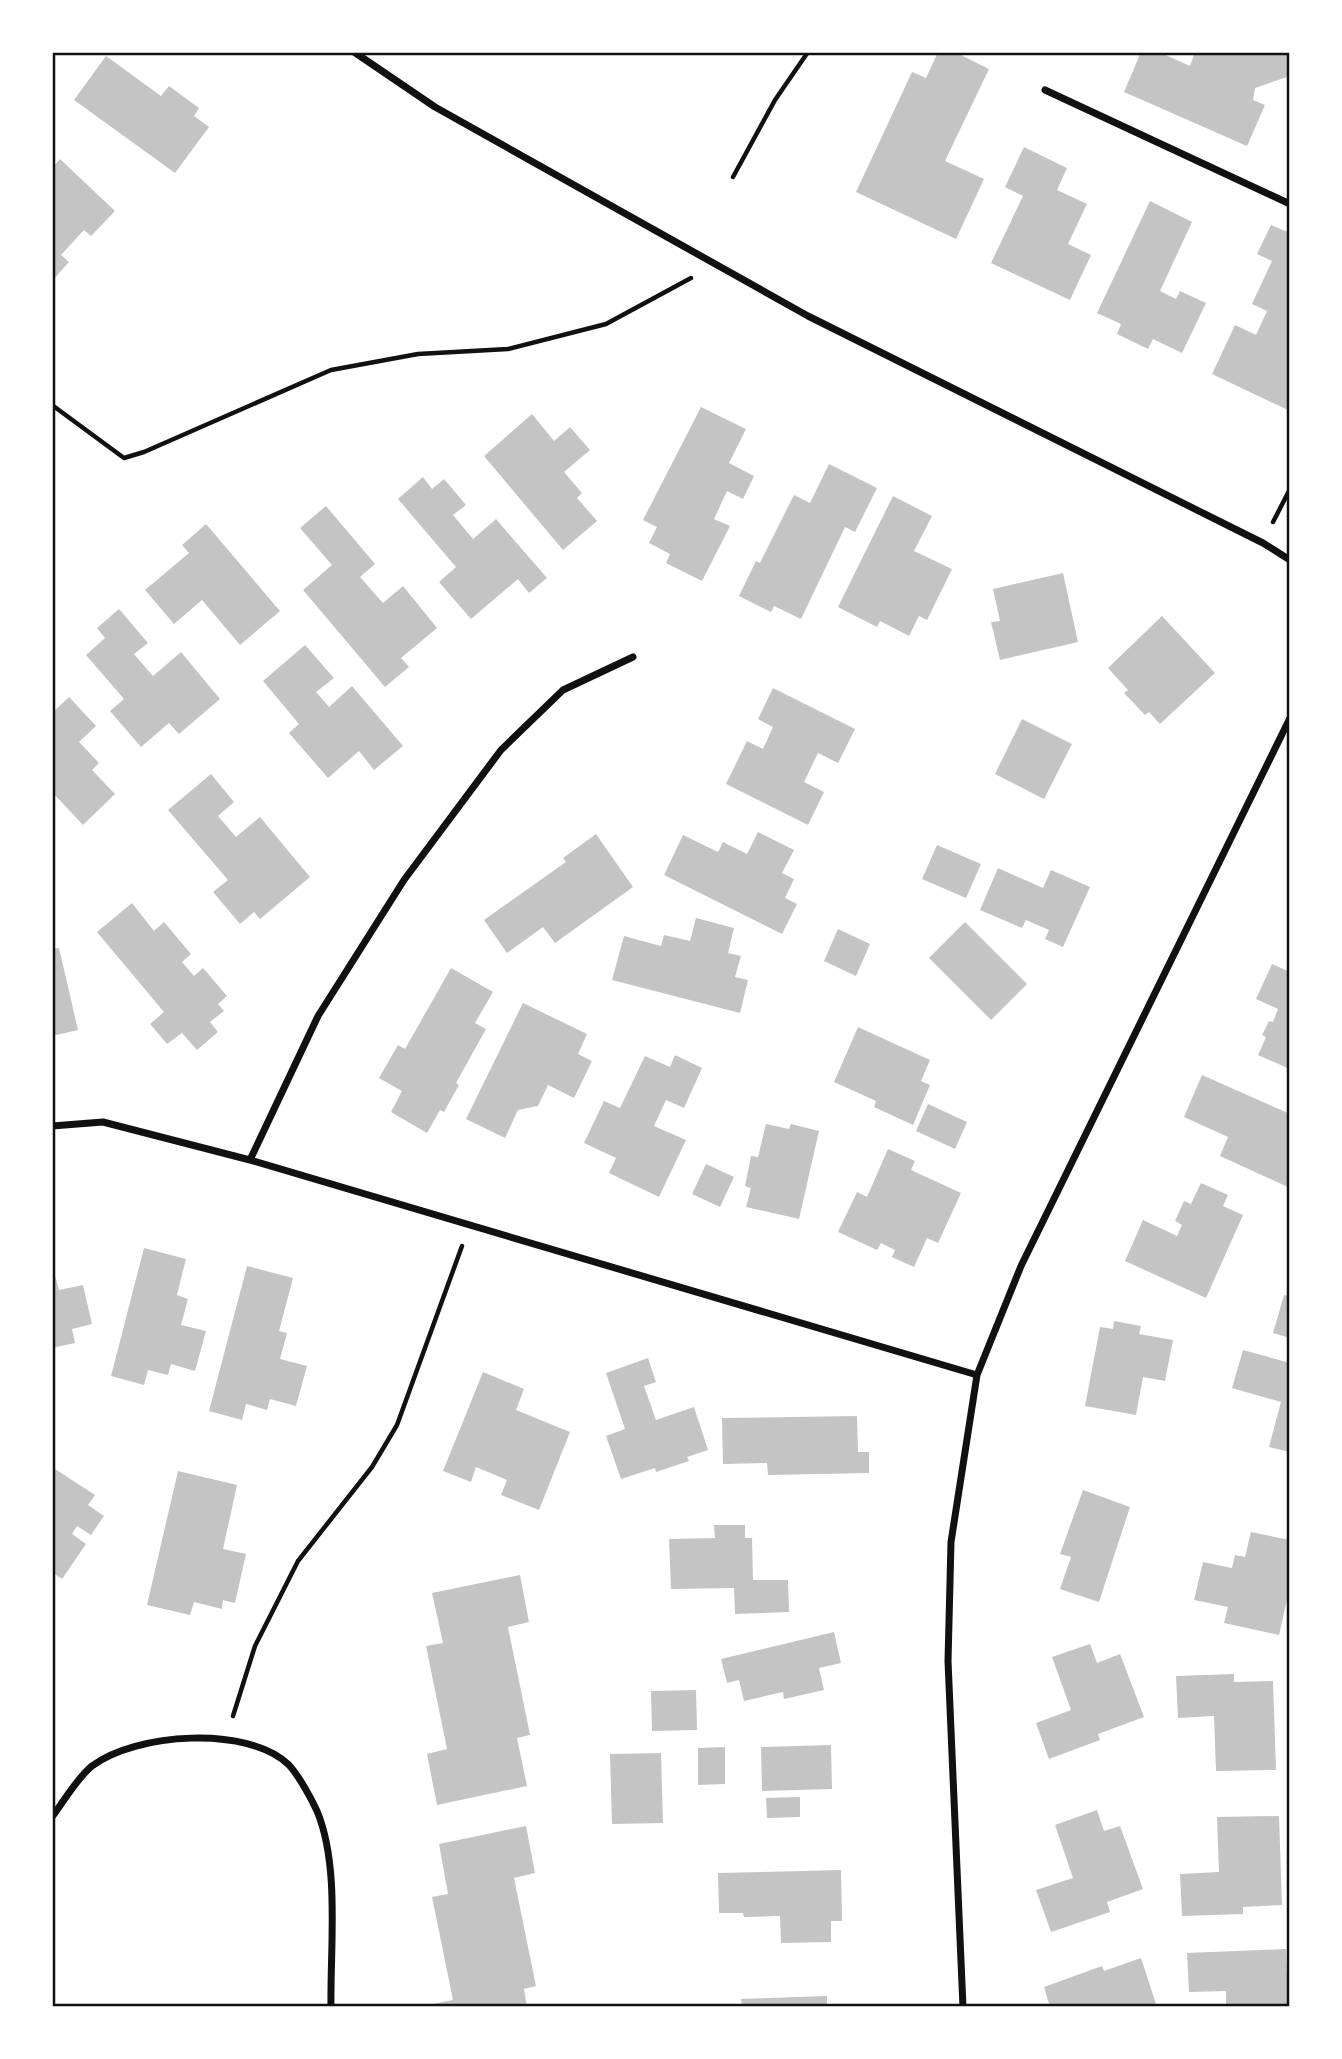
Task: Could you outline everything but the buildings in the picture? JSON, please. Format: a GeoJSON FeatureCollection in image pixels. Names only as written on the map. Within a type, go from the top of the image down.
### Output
{"type":"FeatureCollection","features":[{"type":"Feature","properties":{"kind":"street"},"geometry":{"type":"LineString","coordinates":[[354,52],[435,107],[808,316],[1263,543],[1290,560]]}},
{"type":"Feature","properties":{"kind":"street"},"geometry":{"type":"LineString","coordinates":[[1045,90],[1290,204]]}},
{"type":"Feature","properties":{"kind":"street"},"geometry":{"type":"LineString","coordinates":[[250,1160],[318,1016],[404,880],[500,750],[563,690],[633,657]]}},
{"type":"Feature","properties":{"kind":"street"},"geometry":{"type":"LineString","coordinates":[[963,2007],[948,1661],[951,1542],[977,1375],[1021,1266],[1290,718]]}},
{"type":"Feature","properties":{"kind":"street"},"geometry":{"type":"LineString","coordinates":[[52,1126],[103,1122],[250,1160],[977,1375]]}},
{"type":"Feature","properties":{"kind":"street"},"geometry":{"type":"LineString","coordinates":[[52,1817],[92,1766],[132,1747],[181,1738],[225,1740],[260,1748],[289,1765],[317,1810],[329,1857],[331,2007]]}},
{"type":"Feature","properties":{"kind":"path"},"geometry":{"type":"LineString","coordinates":[[733,177],[775,100],[808,52]]}},
{"type":"Feature","properties":{"kind":"path"},"geometry":{"type":"LineString","coordinates":[[52,405],[124,458],[144,452],[331,370],[418,354],[508,349],[606,324],[716,264]]}},
{"type":"Feature","properties":{"kind":"path"},"geometry":{"type":"LineString","coordinates":[[1263,543],[1290,489]]}},
{"type":"Feature","properties":{"kind":"path"},"geometry":{"type":"LineString","coordinates":[[225,1740],[256,1646],[298,1561],[372,1468],[397,1425],[470,1224]]}}]}
